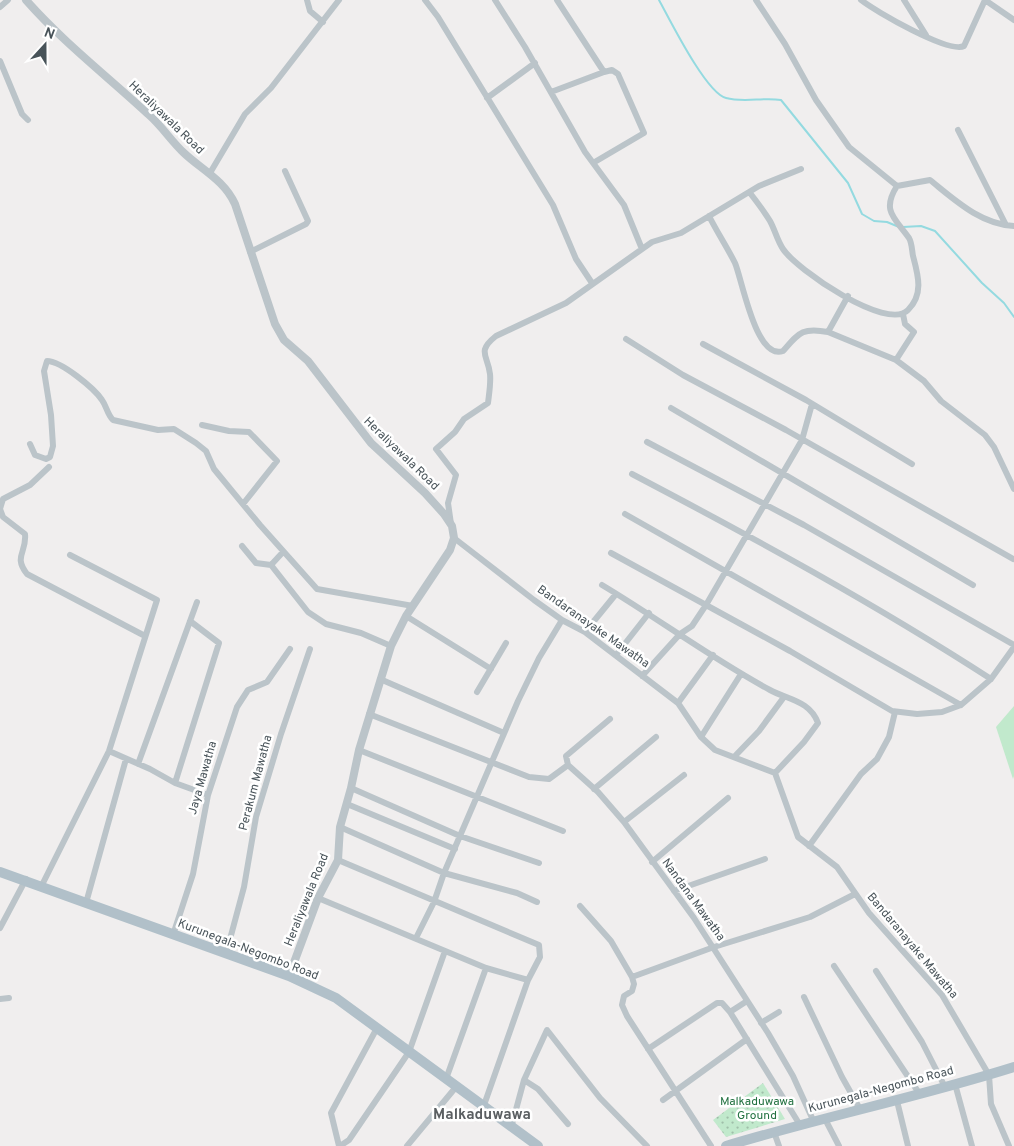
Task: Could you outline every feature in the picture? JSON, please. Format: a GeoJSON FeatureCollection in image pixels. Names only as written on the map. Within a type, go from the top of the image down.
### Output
{"type":"FeatureCollection","features":[{"type":"Feature","properties":{"kind":"main road","name":"Kurunegala-Negombo Road"},"geometry":{"type":"LineString","coordinates":[[0,872],[26,879],[86,903],[289,976],[336,998],[446,1078],[483,1108],[538,1146]]}},
{"type":"Feature","properties":{"kind":"main road","name":"Kurunegala-Negombo Road"},"geometry":{"type":"LineString","coordinates":[[726,1146],[813,1120],[825,1119],[1014,1067]]}},
{"type":"Feature","properties":{"kind":"street"},"geometry":{"type":"LineString","coordinates":[[0,7],[8,0]]}},
{"type":"Feature","properties":{"kind":"street","name":"Heraliyawala Road"},"geometry":{"type":"LineString","coordinates":[[26,0],[48,26],[151,116],[185,154],[210,173],[232,197],[275,324],[284,340],[308,361],[370,443],[425,493],[452,526],[454,538],[450,550],[406,616],[391,646],[359,750],[352,788],[340,827],[338,860],[318,898],[289,976]]}},
{"type":"Feature","properties":{"kind":"street"},"geometry":{"type":"LineString","coordinates":[[307,0],[308,8],[323,22]]}},
{"type":"Feature","properties":{"kind":"street"},"geometry":{"type":"LineString","coordinates":[[210,173],[245,114],[272,88],[339,0]]}},
{"type":"Feature","properties":{"kind":"street"},"geometry":{"type":"LineString","coordinates":[[425,0],[553,205],[576,259],[592,283]]}},
{"type":"Feature","properties":{"kind":"street"},"geometry":{"type":"LineString","coordinates":[[495,0],[535,63],[593,163],[624,205],[642,249]]}},
{"type":"Feature","properties":{"kind":"street"},"geometry":{"type":"LineString","coordinates":[[557,0],[604,72]]}},
{"type":"Feature","properties":{"kind":"street"},"geometry":{"type":"LineString","coordinates":[[756,0],[786,44],[816,100],[849,147],[897,186],[930,180],[970,212],[1000,225],[1014,226]]}},
{"type":"Feature","properties":{"kind":"street"},"geometry":{"type":"LineString","coordinates":[[862,0],[927,37],[958,48],[964,46],[985,0],[1014,20]]}},
{"type":"Feature","properties":{"kind":"street"},"geometry":{"type":"LineString","coordinates":[[904,0],[927,37]]}},
{"type":"Feature","properties":{"kind":"street"},"geometry":{"type":"LineString","coordinates":[[0,61],[22,114],[28,120]]}},
{"type":"Feature","properties":{"kind":"street"},"geometry":{"type":"LineString","coordinates":[[487,98],[535,63]]}},
{"type":"Feature","properties":{"kind":"street"},"geometry":{"type":"LineString","coordinates":[[551,92],[604,72],[612,70],[618,74],[644,134],[593,163]]}},
{"type":"Feature","properties":{"kind":"street"},"geometry":{"type":"LineString","coordinates":[[958,130],[1006,226]]}},
{"type":"Feature","properties":{"kind":"street"},"geometry":{"type":"LineString","coordinates":[[452,526],[448,503],[456,475],[436,449],[455,432],[464,419],[488,403],[490,374],[484,354],[486,344],[496,336],[566,303],[652,242],[681,233],[759,186],[801,169]]}},
{"type":"Feature","properties":{"kind":"street"},"geometry":{"type":"LineString","coordinates":[[250,252],[306,224],[308,221],[285,172]]}},
{"type":"Feature","properties":{"kind":"street"},"geometry":{"type":"LineString","coordinates":[[750,193],[770,222],[783,249],[802,270],[867,309],[893,315],[903,314],[910,309],[918,293],[919,274],[910,239],[902,231],[890,212],[890,198],[897,186]]}},
{"type":"Feature","properties":{"kind":"street"},"geometry":{"type":"LineString","coordinates":[[709,216],[735,264],[755,328],[771,348],[776,352],[783,351],[798,335],[809,329],[828,332],[896,360],[924,381],[941,400],[985,435],[994,447],[1014,489]]}},
{"type":"Feature","properties":{"kind":"street"},"geometry":{"type":"LineString","coordinates":[[828,332],[848,296]]}},
{"type":"Feature","properties":{"kind":"street"},"geometry":{"type":"LineString","coordinates":[[896,360],[914,332],[905,324],[903,314]]}},
{"type":"Feature","properties":{"kind":"street"},"geometry":{"type":"LineString","coordinates":[[626,339],[684,375],[1013,560]]}},
{"type":"Feature","properties":{"kind":"street"},"geometry":{"type":"LineString","coordinates":[[703,344],[812,404],[912,464]]}},
{"type":"Feature","properties":{"kind":"street"},"geometry":{"type":"LineString","coordinates":[[30,444],[35,455],[46,459],[50,457],[52,446],[50,415],[44,371],[48,361],[54,361],[66,368],[101,398],[108,415],[113,420],[158,430],[174,430],[206,451],[214,469],[283,552],[317,589],[414,606]]}},
{"type":"Feature","properties":{"kind":"street"},"geometry":{"type":"LineString","coordinates":[[642,676],[680,634],[692,626],[706,605],[802,440],[812,404]]}},
{"type":"Feature","properties":{"kind":"street"},"geometry":{"type":"LineString","coordinates":[[671,408],[973,585]]}},
{"type":"Feature","properties":{"kind":"street"},"geometry":{"type":"LineString","coordinates":[[202,425],[229,431],[249,432],[277,461],[243,504]]}},
{"type":"Feature","properties":{"kind":"street"},"geometry":{"type":"LineString","coordinates":[[611,553],[895,712],[917,714],[942,712],[961,705],[991,679],[1014,646],[765,503],[647,442]]}},
{"type":"Feature","properties":{"kind":"street"},"geometry":{"type":"LineString","coordinates":[[49,467],[30,485],[3,499],[0,509],[2,517],[25,534],[26,545],[20,556],[20,565],[27,574],[146,636]]}},
{"type":"Feature","properties":{"kind":"street"},"geometry":{"type":"LineString","coordinates":[[632,474],[746,534],[934,642],[991,679]]}},
{"type":"Feature","properties":{"kind":"street"},"geometry":{"type":"LineString","coordinates":[[625,514],[726,569],[895,669],[961,705]]}},
{"type":"Feature","properties":{"kind":"street","name":"Bandaranayake Mawatha"},"geometry":{"type":"LineString","coordinates":[[454,538],[562,620],[585,632],[678,703],[701,736],[715,750],[774,773],[798,837],[837,867],[855,894],[942,995],[989,1075]]}},
{"type":"Feature","properties":{"kind":"street"},"geometry":{"type":"LineString","coordinates":[[242,546],[256,563],[271,565],[308,612],[326,624],[361,633],[391,646]]}},
{"type":"Feature","properties":{"kind":"street"},"geometry":{"type":"LineString","coordinates":[[271,565],[283,552]]}},
{"type":"Feature","properties":{"kind":"street"},"geometry":{"type":"LineString","coordinates":[[42,885],[109,751],[157,600],[70,555]]}},
{"type":"Feature","properties":{"kind":"street"},"geometry":{"type":"LineString","coordinates":[[602,585],[649,612],[741,674],[784,697],[800,701],[810,709],[818,722],[804,742],[774,773]]}},
{"type":"Feature","properties":{"kind":"street"},"geometry":{"type":"LineString","coordinates":[[585,632],[616,594]]}},
{"type":"Feature","properties":{"kind":"street"},"geometry":{"type":"LineString","coordinates":[[138,764],[197,602]]}},
{"type":"Feature","properties":{"kind":"street"},"geometry":{"type":"LineString","coordinates":[[616,655],[649,612]]}},
{"type":"Feature","properties":{"kind":"street"},"geometry":{"type":"LineString","coordinates":[[406,616],[491,669]]}},
{"type":"Feature","properties":{"kind":"street"},"geometry":{"type":"LineString","coordinates":[[416,938],[434,902],[444,873],[504,733],[539,658],[562,620]]}},
{"type":"Feature","properties":{"kind":"street"},"geometry":{"type":"LineString","coordinates":[[174,783],[219,643],[190,621]]}},
{"type":"Feature","properties":{"kind":"street"},"geometry":{"type":"LineString","coordinates":[[477,692],[506,643]]}},
{"type":"Feature","properties":{"kind":"street","name":"Jaya Mawatha"},"geometry":{"type":"LineString","coordinates":[[173,935],[193,874],[208,795],[237,707],[248,690],[268,682],[290,649]]}},
{"type":"Feature","properties":{"kind":"street","name":"Perakum Mawatha"},"geometry":{"type":"LineString","coordinates":[[226,954],[244,887],[256,817],[281,734],[310,649]]}},
{"type":"Feature","properties":{"kind":"street"},"geometry":{"type":"LineString","coordinates":[[678,703],[713,655]]}},
{"type":"Feature","properties":{"kind":"street"},"geometry":{"type":"LineString","coordinates":[[701,736],[741,674]]}},
{"type":"Feature","properties":{"kind":"street"},"geometry":{"type":"LineString","coordinates":[[380,679],[504,733]]}},
{"type":"Feature","properties":{"kind":"street"},"geometry":{"type":"LineString","coordinates":[[734,757],[759,731],[784,697]]}},
{"type":"Feature","properties":{"kind":"street"},"geometry":{"type":"LineString","coordinates":[[809,846],[861,774],[877,759],[889,737],[895,712]]}},
{"type":"Feature","properties":{"kind":"street"},"geometry":{"type":"LineString","coordinates":[[369,714],[491,764],[529,777],[548,780],[568,765],[566,756],[610,719]]}},
{"type":"Feature","properties":{"kind":"street"},"geometry":{"type":"LineString","coordinates":[[594,789],[656,737]]}},
{"type":"Feature","properties":{"kind":"street"},"geometry":{"type":"LineString","coordinates":[[359,750],[563,831]]}},
{"type":"Feature","properties":{"kind":"street"},"geometry":{"type":"LineString","coordinates":[[109,751],[174,783],[208,795]]}},
{"type":"Feature","properties":{"kind":"street"},"geometry":{"type":"LineString","coordinates":[[86,903],[126,759]]}},
{"type":"Feature","properties":{"kind":"street","name":"Nandana Mawatha"},"geometry":{"type":"LineString","coordinates":[[568,765],[594,789],[624,822],[714,947],[793,1076],[813,1120]]}},
{"type":"Feature","properties":{"kind":"street"},"geometry":{"type":"LineString","coordinates":[[624,822],[684,775]]}},
{"type":"Feature","properties":{"kind":"street"},"geometry":{"type":"LineString","coordinates":[[352,788],[460,836],[539,863]]}},
{"type":"Feature","properties":{"kind":"street"},"geometry":{"type":"LineString","coordinates":[[652,862],[688,829],[728,798]]}},
{"type":"Feature","properties":{"kind":"street"},"geometry":{"type":"LineString","coordinates":[[347,804],[455,849]]}},
{"type":"Feature","properties":{"kind":"street"},"geometry":{"type":"LineString","coordinates":[[340,827],[444,873],[517,893],[537,902]]}},
{"type":"Feature","properties":{"kind":"street"},"geometry":{"type":"LineString","coordinates":[[674,891],[765,859]]}},
{"type":"Feature","properties":{"kind":"street"},"geometry":{"type":"LineString","coordinates":[[338,860],[539,945],[540,958],[528,980],[483,1108]]}},
{"type":"Feature","properties":{"kind":"street"},"geometry":{"type":"LineString","coordinates":[[0,928],[26,879]]}},
{"type":"Feature","properties":{"kind":"street"},"geometry":{"type":"LineString","coordinates":[[632,978],[714,947],[810,917],[855,894]]}},
{"type":"Feature","properties":{"kind":"street"},"geometry":{"type":"LineString","coordinates":[[318,898],[486,968],[528,980]]}},
{"type":"Feature","properties":{"kind":"street"},"geometry":{"type":"LineString","coordinates":[[580,906],[611,941],[632,978],[634,984],[632,991],[624,996],[622,1005],[711,1146]]}},
{"type":"Feature","properties":{"kind":"street"},"geometry":{"type":"LineString","coordinates":[[376,1028],[331,1113],[340,1146],[349,1140],[409,1052],[446,951]]}},
{"type":"Feature","properties":{"kind":"street"},"geometry":{"type":"LineString","coordinates":[[834,966],[919,1093]]}},
{"type":"Feature","properties":{"kind":"street"},"geometry":{"type":"LineString","coordinates":[[446,1078],[486,968]]}},
{"type":"Feature","properties":{"kind":"street"},"geometry":{"type":"LineString","coordinates":[[876,971],[950,1085],[972,1146]]}},
{"type":"Feature","properties":{"kind":"street"},"geometry":{"type":"LineString","coordinates":[[804,997],[842,1078],[860,1109]]}},
{"type":"Feature","properties":{"kind":"street"},"geometry":{"type":"LineString","coordinates":[[0,999],[9,998]]}},
{"type":"Feature","properties":{"kind":"street"},"geometry":{"type":"LineString","coordinates":[[730,1012],[747,1001]]}},
{"type":"Feature","properties":{"kind":"street"},"geometry":{"type":"LineString","coordinates":[[648,1049],[717,1003],[722,1003],[730,1012],[800,1125]]}},
{"type":"Feature","properties":{"kind":"street"},"geometry":{"type":"LineString","coordinates":[[761,1023],[779,1012]]}},
{"type":"Feature","properties":{"kind":"street"},"geometry":{"type":"LineString","coordinates":[[511,1128],[524,1080],[547,1030],[600,1098],[646,1146]]}},
{"type":"Feature","properties":{"kind":"street"},"geometry":{"type":"LineString","coordinates":[[663,1100],[674,1090],[747,1039]]}},
{"type":"Feature","properties":{"kind":"street"},"geometry":{"type":"LineString","coordinates":[[989,1075],[991,1104],[1009,1146]]}},
{"type":"Feature","properties":{"kind":"street"},"geometry":{"type":"LineString","coordinates":[[524,1080],[538,1089],[568,1124]]}},
{"type":"Feature","properties":{"kind":"street"},"geometry":{"type":"LineString","coordinates":[[407,1146],[456,1087]]}},
{"type":"Feature","properties":{"kind":"street"},"geometry":{"type":"LineString","coordinates":[[897,1100],[908,1146]]}},
{"type":"Feature","properties":{"kind":"street"},"geometry":{"type":"LineString","coordinates":[[825,1119],[839,1146]]}},
{"type":"Feature","properties":{"kind":"street"},"geometry":{"type":"LineString","coordinates":[[774,1132],[779,1146]]}},
{"type":"Feature","properties":{"kind":"green space"},"geometry":{"type":"Polygon","coordinates":[[[1014,706],[1014,776],[1013,779],[996,727],[1014,706]]]}},
{"type":"Feature","properties":{"kind":"green space","name":"Malkaduwawa Ground"},"geometry":{"type":"Polygon","coordinates":[[[763,1083],[785,1119],[726,1137],[713,1120],[763,1083]]]}},
{"type":"Feature","properties":{"kind":"waterway"},"geometry":{"type":"LineString","coordinates":[[659,0],[689,55],[718,93],[726,98],[733,99],[781,100],[848,183],[862,214],[874,221],[887,222],[899,227]]}},
{"type":"Feature","properties":{"kind":"waterway"},"geometry":{"type":"LineString","coordinates":[[903,227],[921,226],[935,231],[982,283],[1004,303],[1014,317]]}},
{"type":"Feature","properties":{"kind":"district","name":"Malkaduwawa"},"geometry":{"type":"Point","coordinates":[482,1115]}}]}
